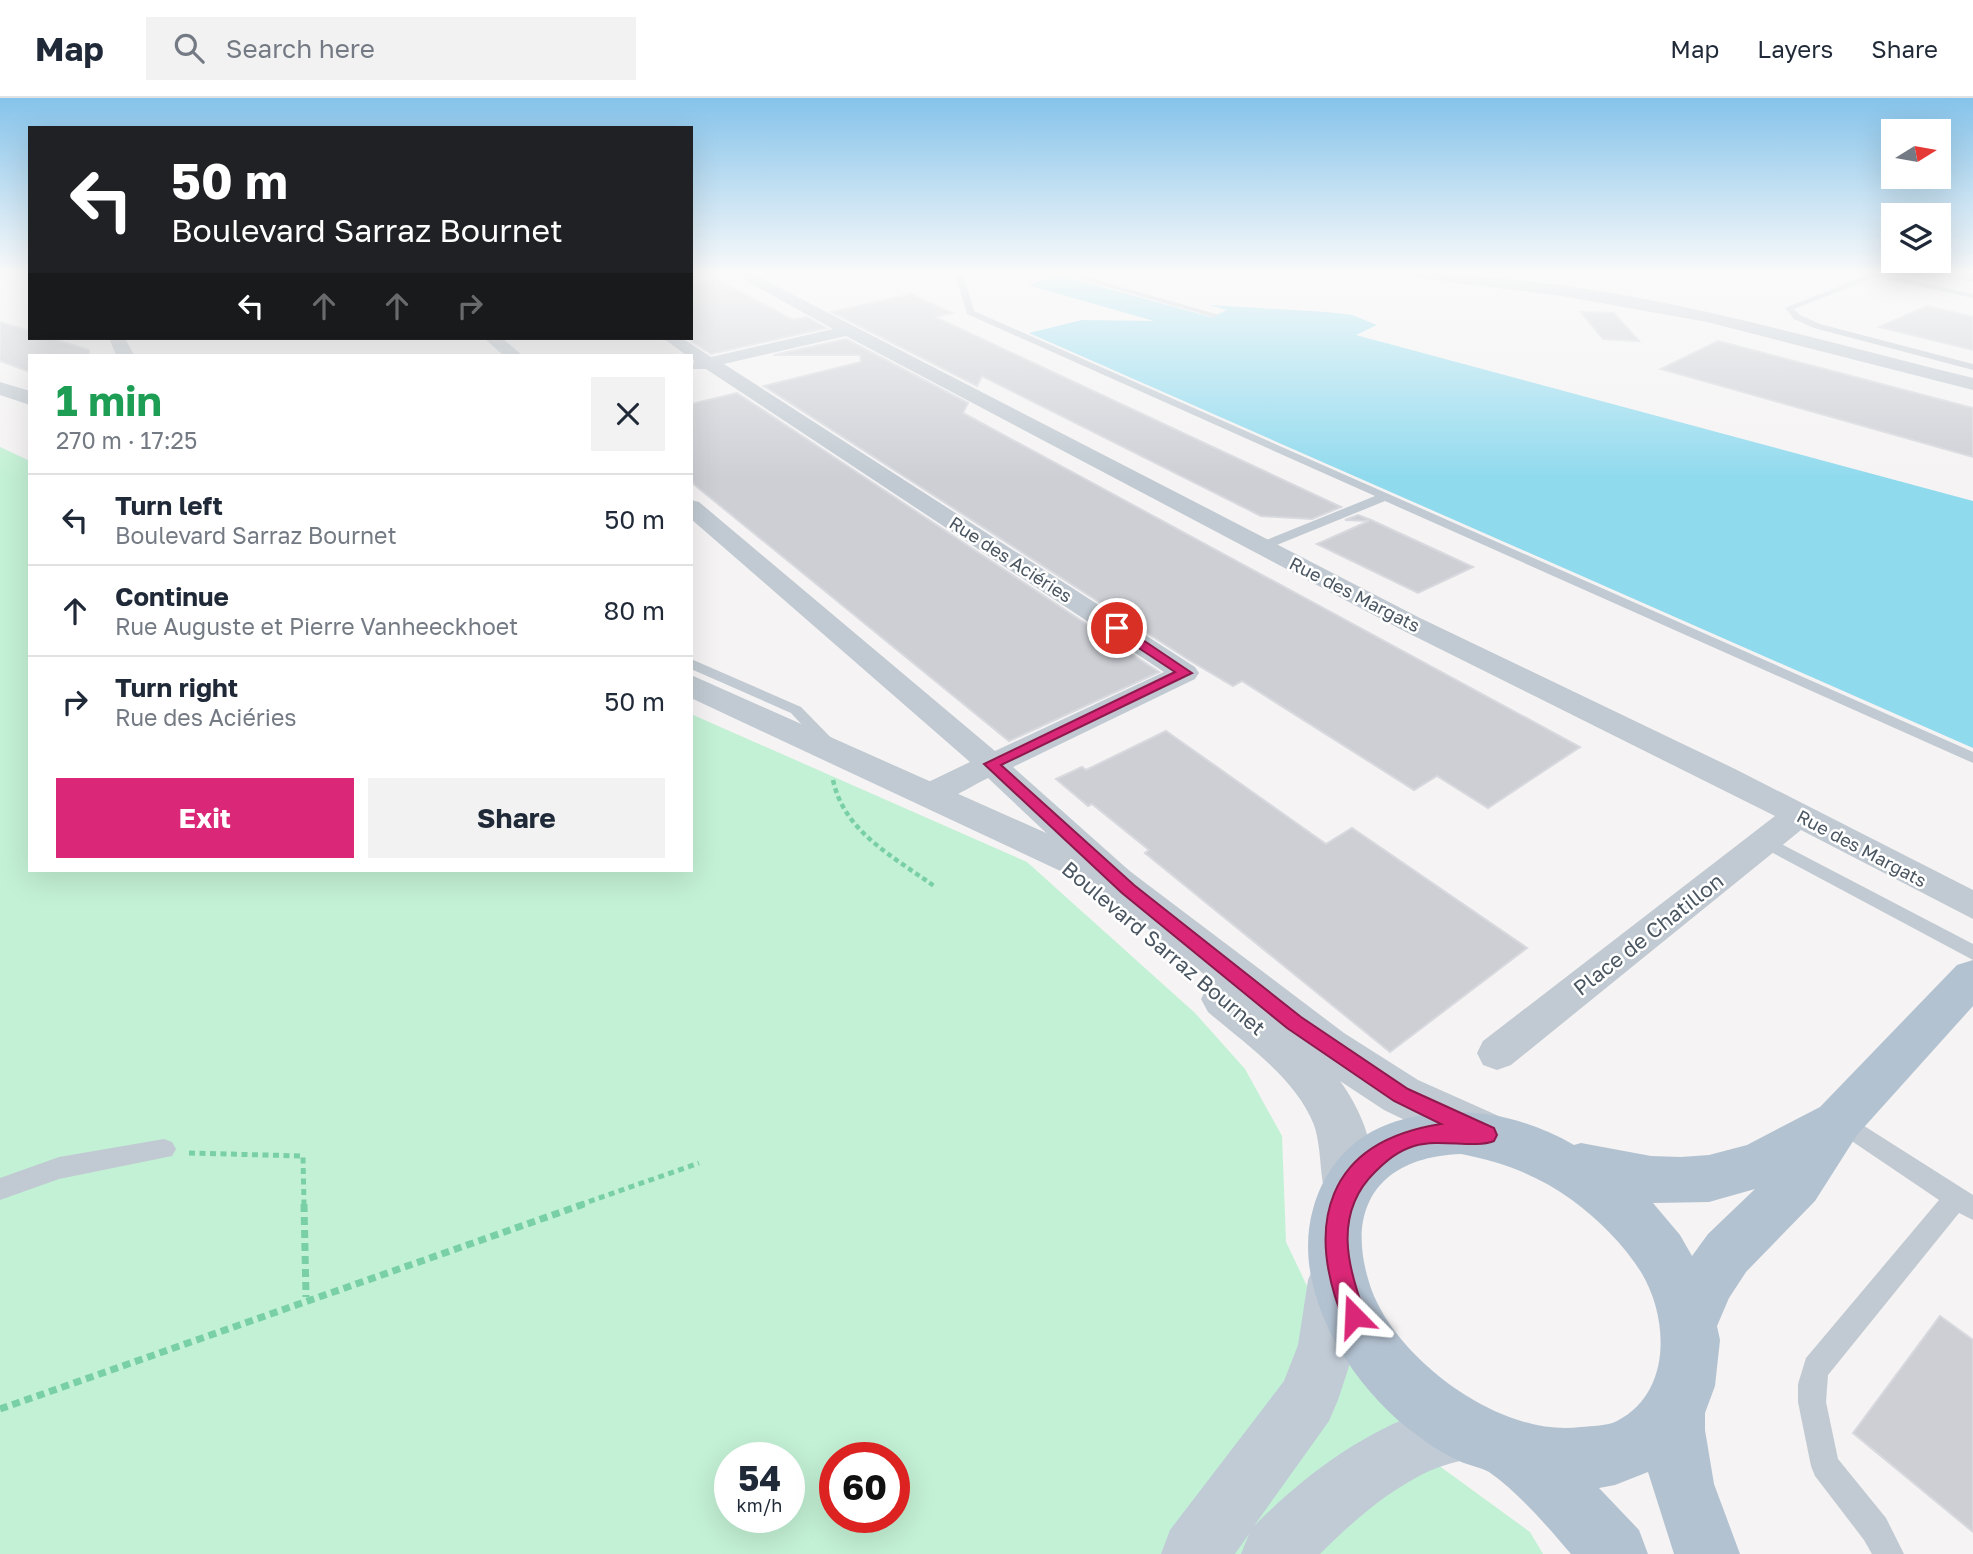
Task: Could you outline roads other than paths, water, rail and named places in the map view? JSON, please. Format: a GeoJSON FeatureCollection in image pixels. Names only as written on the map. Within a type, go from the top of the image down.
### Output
{"type":"FeatureCollection","features":[{"type":"Feature","properties":{"kind":"main road"},"geometry":{"type":"LineString","coordinates":[[1688,1326],[1718,1265],[1796,1184],[1839,1119],[1973,977]]}},
{"type":"Feature","properties":{"kind":"main road"},"geometry":{"type":"LineString","coordinates":[[1560,1161],[1650,1182],[1699,1181],[1767,1162],[1839,1119]]}},
{"type":"Feature","properties":{"kind":"main road"},"geometry":{"type":"LineString","coordinates":[[1194,1554],[1308,1400],[1327,1345],[1335,1306],[1335,1228],[1348,1187],[1366,1163],[1402,1141],[1448,1132],[1486,1135],[1523,1144],[1560,1161],[1608,1194],[1639,1225],[1671,1274],[1688,1326],[1690,1364],[1684,1389],[1674,1410],[1649,1437],[1627,1449],[1602,1457],[1562,1460],[1486,1440],[1421,1441],[1369,1468],[1273,1554]]}},
{"type":"Feature","properties":{"kind":"main road"},"geometry":{"type":"LineString","coordinates":[[1337,1264],[1354,1316],[1377,1355],[1423,1402],[1486,1440],[1551,1485],[1605,1547]]}},
{"type":"Feature","properties":{"kind":"main road"},"geometry":{"type":"LineString","coordinates":[[1674,1410],[1673,1442],[1678,1479],[1707,1554]]}},
{"type":"Feature","properties":{"kind":"street"},"geometry":{"type":"LineString","coordinates":[[497,342],[512,354]]}},
{"type":"Feature","properties":{"kind":"street","name":"Rue des Aciéries"},"geometry":{"type":"LineString","coordinates":[[675,342],[689,354]]}},
{"type":"Feature","properties":{"kind":"street"},"geometry":{"type":"LineString","coordinates":[[700,364],[797,342]]}},
{"type":"Feature","properties":{"kind":"street","name":"Rue des Margats"},"geometry":{"type":"LineString","coordinates":[[872,342],[1411,624],[1799,816],[1973,906]]}},
{"type":"Feature","properties":{"kind":"street"},"geometry":{"type":"LineString","coordinates":[[1812,342],[1973,384]]}},
{"type":"Feature","properties":{"kind":"street","name":"Rue des Aciéries"},"geometry":{"type":"LineString","coordinates":[[700,364],[1185,673],[931,793]]}},
{"type":"Feature","properties":{"kind":"street"},"geometry":{"type":"LineString","coordinates":[[0,388],[28,397]]}},
{"type":"Feature","properties":{"kind":"street"},"geometry":{"type":"LineString","coordinates":[[693,509],[991,764],[1128,889]]}},
{"type":"Feature","properties":{"kind":"street","name":"Boulevard Sarraz Bournet"},"geometry":{"type":"LineString","coordinates":[[693,686],[1015,831],[1128,889],[1327,1047],[1401,1095],[1486,1135]]}},
{"type":"Feature","properties":{"kind":"street","name":"Place de Chatillon"},"geometry":{"type":"LineString","coordinates":[[1497,1053],[1799,816]]}},
{"type":"Feature","properties":{"kind":"street","name":"Boulevard Sarraz Bournet"},"geometry":{"type":"LineString","coordinates":[[1015,831],[1080,875],[1307,1072],[1327,1098],[1342,1130],[1348,1155],[1348,1187]]}},
{"type":"Feature","properties":{"kind":"lane"},"geometry":{"type":"LineString","coordinates":[[1038,342],[1973,758]]}},
{"type":"Feature","properties":{"kind":"lane"},"geometry":{"type":"LineString","coordinates":[[1878,342],[1973,367]]}},
{"type":"Feature","properties":{"kind":"lane"},"geometry":{"type":"LineString","coordinates":[[1263,546],[1386,496]]}},
{"type":"Feature","properties":{"kind":"lane"},"geometry":{"type":"LineString","coordinates":[[693,664],[796,710],[840,752]]}},
{"type":"Feature","properties":{"kind":"lane"},"geometry":{"type":"LineString","coordinates":[[1766,842],[1973,953]]}},
{"type":"Feature","properties":{"kind":"lane"},"geometry":{"type":"LineString","coordinates":[[1839,1119],[1965,1204],[1816,1368],[1812,1384],[1825,1466],[1875,1529],[1889,1554]]}},
{"type":"Feature","properties":{"kind":"lane"},"geometry":{"type":"LineString","coordinates":[[0,1189],[59,1168],[164,1149]]}},
{"type":"Feature","properties":{"kind":"water"},"geometry":{"type":"Polygon","coordinates":[[[1049,342],[1382,342],[1973,501],[1973,748],[1049,342]]]}}]}
